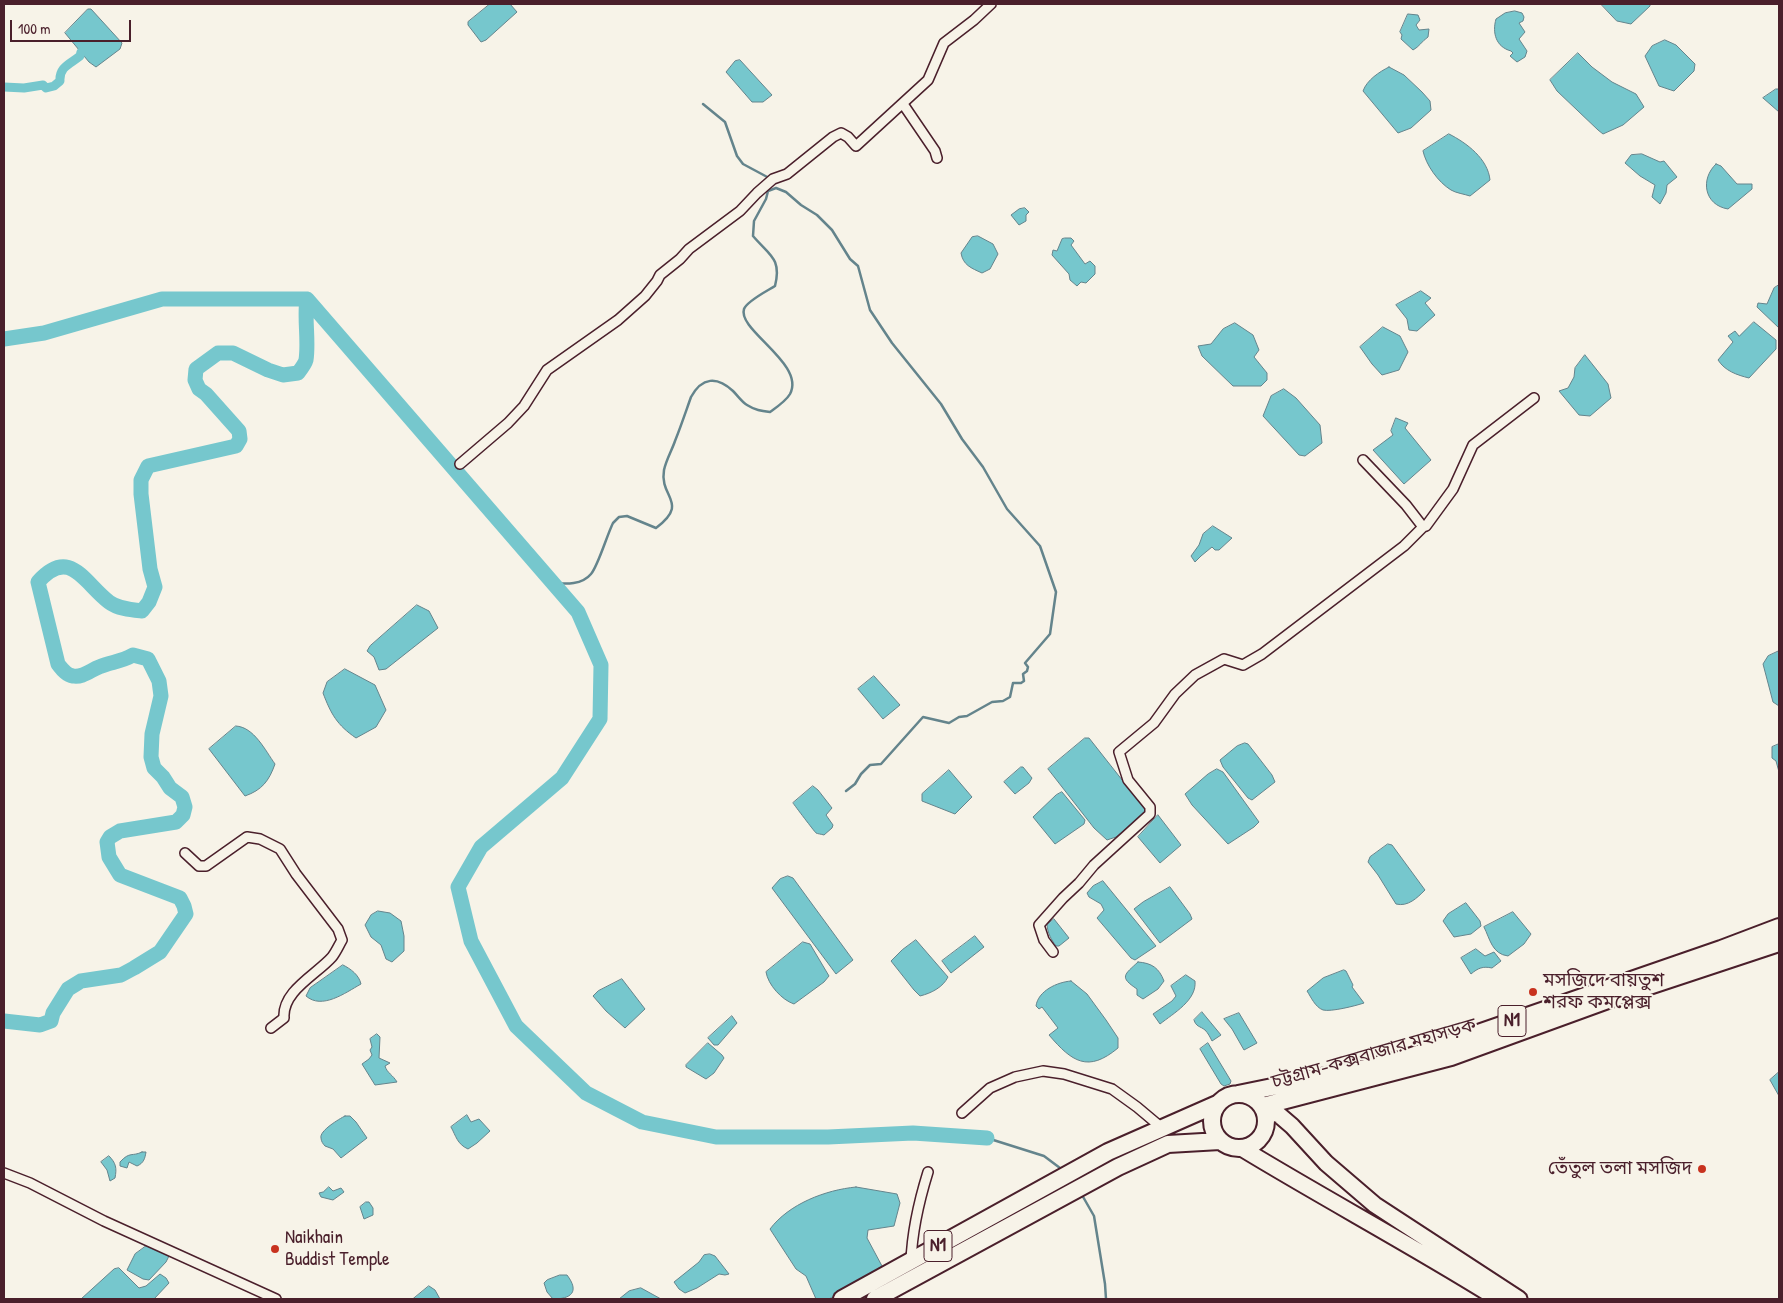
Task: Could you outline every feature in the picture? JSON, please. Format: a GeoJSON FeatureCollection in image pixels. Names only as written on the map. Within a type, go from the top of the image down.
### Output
{"type":"FeatureCollection","features":[{"type":"Feature","properties":{"kind":"highway","name":"চট্টগ্রাম-কক্সবাজার মহাসড়ক"},"geometry":{"type":"LineString","coordinates":[[1238,1094],[1402,1059],[1721,949],[1779,927]]}},
{"type":"Feature","properties":{"kind":"highway","name":"চট্টগ্রাম-কক্সবাজার মহাসড়ক"},"geometry":{"type":"LineString","coordinates":[[1264,1109],[1451,1057],[1616,997],[1779,943]]}},
{"type":"Feature","properties":{"kind":"highway","name":"N1"},"geometry":{"type":"LineString","coordinates":[[842,1299],[1108,1152],[1217,1104],[1230,1095],[1238,1094]]}},
{"type":"Feature","properties":{"kind":"highway"},"geometry":{"type":"LineString","coordinates":[[1238,1094],[1252,1097],[1264,1109],[1266,1126],[1258,1140],[1243,1149]]}},
{"type":"Feature","properties":{"kind":"highway"},"geometry":{"type":"LineString","coordinates":[[1217,1104],[1212,1119],[1212,1126],[1220,1141]]}},
{"type":"Feature","properties":{"kind":"highway","name":"N1"},"geometry":{"type":"LineString","coordinates":[[875,1299],[895,1295],[912,1279],[1118,1167],[1168,1144],[1220,1141],[1227,1146],[1243,1149]]}},
{"type":"Feature","properties":{"kind":"main road"},"geometry":{"type":"LineString","coordinates":[[1264,1109],[1278,1114],[1292,1126],[1326,1163],[1375,1205],[1519,1299]]}},
{"type":"Feature","properties":{"kind":"main road"},"geometry":{"type":"LineString","coordinates":[[1243,1149],[1437,1261],[1498,1299]]}},
{"type":"Feature","properties":{"kind":"street"},"geometry":{"type":"LineString","coordinates":[[460,464],[519,412],[547,370],[618,320],[645,296],[660,275],[689,249],[740,211],[756,193],[773,179],[787,174],[832,137],[840,133],[848,137],[856,146],[928,80],[944,43],[992,4]]}},
{"type":"Feature","properties":{"kind":"street"},"geometry":{"type":"LineString","coordinates":[[903,104],[935,151],[937,158]]}},
{"type":"Feature","properties":{"kind":"street"},"geometry":{"type":"LineString","coordinates":[[1053,952],[1044,940],[1040,925],[1063,898],[1080,884],[1094,865],[1150,814],[1150,807],[1128,780],[1119,752],[1154,723],[1175,694],[1195,675],[1224,659],[1243,665],[1262,654],[1404,546],[1426,526],[1454,489],[1473,446],[1534,398]]}},
{"type":"Feature","properties":{"kind":"street"},"geometry":{"type":"LineString","coordinates":[[1363,460],[1406,505],[1423,527]]}},
{"type":"Feature","properties":{"kind":"street"},"geometry":{"type":"LineString","coordinates":[[185,853],[199,866],[206,866],[247,838],[260,839],[280,849],[296,874],[338,929],[342,940],[332,956],[293,994],[284,1011],[284,1018],[271,1028]]}},
{"type":"Feature","properties":{"kind":"street"},"geometry":{"type":"LineString","coordinates":[[962,1112],[990,1088],[1015,1077],[1043,1071],[1064,1074],[1112,1089],[1162,1128]]}},
{"type":"Feature","properties":{"kind":"street"},"geometry":{"type":"LineString","coordinates":[[912,1279],[910,1260],[913,1232],[928,1172]]}},
{"type":"Feature","properties":{"kind":"street"},"geometry":{"type":"LineString","coordinates":[[4,1173],[30,1183],[104,1221],[276,1299]]}},
{"type":"Feature","properties":{"kind":"water"},"geometry":{"type":"Polygon","coordinates":[[[490,4],[510,4],[517,12],[486,40],[481,42],[468,25],[468,22],[490,4]]]}},
{"type":"Feature","properties":{"kind":"water"},"geometry":{"type":"Polygon","coordinates":[[[1601,4],[1650,4],[1650,6],[1631,24],[1617,21],[1601,4]]]}},
{"type":"Feature","properties":{"kind":"water"},"geometry":{"type":"Polygon","coordinates":[[[88,9],[91,9],[122,43],[120,49],[96,67],[89,62],[65,33],[88,9]]]}},
{"type":"Feature","properties":{"kind":"water"},"geometry":{"type":"Polygon","coordinates":[[[1515,11],[1522,13],[1524,17],[1523,21],[1519,23],[1525,32],[1519,39],[1527,51],[1525,57],[1517,62],[1510,56],[1513,53],[1499,43],[1495,34],[1496,19],[1505,13],[1515,11]]]}},
{"type":"Feature","properties":{"kind":"water"},"geometry":{"type":"Polygon","coordinates":[[[1408,14],[1418,15],[1420,20],[1416,25],[1419,30],[1429,29],[1428,37],[1413,50],[1401,39],[1402,35],[1400,32],[1408,14]]]}},
{"type":"Feature","properties":{"kind":"water"},"geometry":{"type":"Polygon","coordinates":[[[1665,40],[1676,45],[1695,64],[1694,71],[1674,91],[1659,86],[1645,56],[1652,46],[1665,40]]]}},
{"type":"Feature","properties":{"kind":"water"},"geometry":{"type":"Polygon","coordinates":[[[1578,53],[1592,67],[1612,82],[1636,94],[1644,107],[1623,125],[1603,134],[1598,130],[1557,91],[1550,80],[1578,53]]]}},
{"type":"Feature","properties":{"kind":"water"},"geometry":{"type":"Polygon","coordinates":[[[740,60],[772,95],[763,102],[752,102],[726,72],[735,61],[740,60]]]}},
{"type":"Feature","properties":{"kind":"water"},"geometry":{"type":"Polygon","coordinates":[[[1389,67],[1404,75],[1430,101],[1431,110],[1411,128],[1398,133],[1363,91],[1367,83],[1389,67]]]}},
{"type":"Feature","properties":{"kind":"water"},"geometry":{"type":"Polygon","coordinates":[[[1779,89],[1779,112],[1763,98],[1779,89]]]}},
{"type":"Feature","properties":{"kind":"water"},"geometry":{"type":"Polygon","coordinates":[[[1449,134],[1476,152],[1488,172],[1490,180],[1470,196],[1455,192],[1446,187],[1433,173],[1423,151],[1449,134]]]}},
{"type":"Feature","properties":{"kind":"water"},"geometry":{"type":"Polygon","coordinates":[[[1642,154],[1660,162],[1664,161],[1677,177],[1667,185],[1666,193],[1660,204],[1652,197],[1655,185],[1640,176],[1625,163],[1631,155],[1642,154]]]}},
{"type":"Feature","properties":{"kind":"water"},"geometry":{"type":"Polygon","coordinates":[[[1716,164],[1721,166],[1737,184],[1752,184],[1752,189],[1728,209],[1720,207],[1714,202],[1709,197],[1707,191],[1708,177],[1716,164]]]}},
{"type":"Feature","properties":{"kind":"water"},"geometry":{"type":"Polygon","coordinates":[[[1025,208],[1029,212],[1026,215],[1026,221],[1019,225],[1011,215],[1019,209],[1025,208]]]}},
{"type":"Feature","properties":{"kind":"water"},"geometry":{"type":"Polygon","coordinates":[[[978,236],[993,244],[998,254],[990,269],[982,273],[971,268],[961,253],[972,237],[978,236]]]}},
{"type":"Feature","properties":{"kind":"water"},"geometry":{"type":"Polygon","coordinates":[[[1071,238],[1074,241],[1071,245],[1085,264],[1090,261],[1095,266],[1095,274],[1086,283],[1081,282],[1077,286],[1070,280],[1069,274],[1052,255],[1053,250],[1057,251],[1062,239],[1071,238]]]}},
{"type":"Feature","properties":{"kind":"water"},"geometry":{"type":"Polygon","coordinates":[[[1779,285],[1779,328],[1757,307],[1758,303],[1767,304],[1774,288],[1779,285]]]}},
{"type":"Feature","properties":{"kind":"water"},"geometry":{"type":"Polygon","coordinates":[[[1421,291],[1431,298],[1425,303],[1435,315],[1417,331],[1409,330],[1407,319],[1396,305],[1421,291]]]}},
{"type":"Feature","properties":{"kind":"water"},"geometry":{"type":"Polygon","coordinates":[[[1754,322],[1776,340],[1776,349],[1749,378],[1728,370],[1718,360],[1733,342],[1728,336],[1735,331],[1739,336],[1754,322]]]}},
{"type":"Feature","properties":{"kind":"water"},"geometry":{"type":"Polygon","coordinates":[[[1235,323],[1253,335],[1259,350],[1254,357],[1267,373],[1267,380],[1261,386],[1233,386],[1202,356],[1198,346],[1211,344],[1223,329],[1235,323]]]}},
{"type":"Feature","properties":{"kind":"water"},"geometry":{"type":"Polygon","coordinates":[[[1383,327],[1400,336],[1408,352],[1399,370],[1382,375],[1360,347],[1383,327]]]}},
{"type":"Feature","properties":{"kind":"water"},"geometry":{"type":"Polygon","coordinates":[[[1585,355],[1608,384],[1611,398],[1590,416],[1579,415],[1559,391],[1568,388],[1574,377],[1575,368],[1585,355]]]}},
{"type":"Feature","properties":{"kind":"water"},"geometry":{"type":"Polygon","coordinates":[[[1284,389],[1296,398],[1320,425],[1322,443],[1305,456],[1299,455],[1263,416],[1271,396],[1284,389]]]}},
{"type":"Feature","properties":{"kind":"water"},"geometry":{"type":"Polygon","coordinates":[[[1396,418],[1408,423],[1405,428],[1431,460],[1404,484],[1373,450],[1393,435],[1391,431],[1396,418]]]}},
{"type":"Feature","properties":{"kind":"water"},"geometry":{"type":"Polygon","coordinates":[[[1213,526],[1232,538],[1219,550],[1215,550],[1212,547],[1195,562],[1191,556],[1199,545],[1203,534],[1213,526]]]}},
{"type":"Feature","properties":{"kind":"water"},"geometry":{"type":"Polygon","coordinates":[[[417,605],[429,611],[438,628],[386,669],[379,670],[374,657],[367,651],[370,646],[417,605]]]}},
{"type":"Feature","properties":{"kind":"water"},"geometry":{"type":"Polygon","coordinates":[[[1779,651],[1779,706],[1773,702],[1763,664],[1768,656],[1779,651]]]}},
{"type":"Feature","properties":{"kind":"water"},"geometry":{"type":"Polygon","coordinates":[[[345,669],[375,685],[386,710],[376,727],[356,738],[335,718],[323,693],[327,682],[345,669]]]}},
{"type":"Feature","properties":{"kind":"water"},"geometry":{"type":"Polygon","coordinates":[[[874,676],[900,705],[883,719],[858,689],[874,676]]]}},
{"type":"Feature","properties":{"kind":"water"},"geometry":{"type":"Polygon","coordinates":[[[236,726],[248,730],[254,735],[275,764],[264,784],[256,791],[245,796],[209,749],[236,726]]]}},
{"type":"Feature","properties":{"kind":"water"},"geometry":{"type":"Polygon","coordinates":[[[1085,738],[1089,738],[1145,809],[1145,814],[1116,837],[1107,840],[1094,828],[1048,769],[1085,738]]]}},
{"type":"Feature","properties":{"kind":"water"},"geometry":{"type":"Polygon","coordinates":[[[1245,743],[1248,744],[1272,775],[1275,782],[1252,800],[1248,798],[1223,767],[1220,760],[1237,746],[1245,743]]]}},
{"type":"Feature","properties":{"kind":"water"},"geometry":{"type":"Polygon","coordinates":[[[1779,744],[1779,772],[1776,761],[1772,758],[1772,747],[1779,744]]]}},
{"type":"Feature","properties":{"kind":"water"},"geometry":{"type":"Polygon","coordinates":[[[1021,767],[1032,778],[1029,783],[1015,794],[1004,782],[1021,767]]]}},
{"type":"Feature","properties":{"kind":"water"},"geometry":{"type":"Polygon","coordinates":[[[1217,769],[1223,772],[1259,822],[1228,844],[1192,805],[1185,794],[1208,774],[1217,769]]]}},
{"type":"Feature","properties":{"kind":"water"},"geometry":{"type":"Polygon","coordinates":[[[949,770],[972,797],[955,814],[922,801],[922,794],[949,770]]]}},
{"type":"Feature","properties":{"kind":"water"},"geometry":{"type":"Polygon","coordinates":[[[813,786],[832,808],[826,815],[833,825],[824,835],[816,833],[793,803],[813,786]]]}},
{"type":"Feature","properties":{"kind":"water"},"geometry":{"type":"Polygon","coordinates":[[[1062,792],[1085,820],[1084,824],[1055,844],[1033,817],[1056,795],[1062,792]]]}},
{"type":"Feature","properties":{"kind":"water"},"geometry":{"type":"Polygon","coordinates":[[[1158,815],[1181,845],[1160,863],[1138,837],[1158,815]]]}},
{"type":"Feature","properties":{"kind":"water"},"geometry":{"type":"Polygon","coordinates":[[[1388,844],[1392,845],[1425,890],[1408,903],[1396,904],[1368,862],[1370,857],[1388,844]]]}},
{"type":"Feature","properties":{"kind":"water"},"geometry":{"type":"Polygon","coordinates":[[[788,876],[793,878],[853,960],[836,974],[772,888],[780,879],[788,876]]]}},
{"type":"Feature","properties":{"kind":"water"},"geometry":{"type":"Polygon","coordinates":[[[1103,881],[1156,946],[1135,960],[1131,958],[1097,918],[1104,910],[1101,904],[1089,897],[1087,893],[1093,886],[1103,881]]]}},
{"type":"Feature","properties":{"kind":"water"},"geometry":{"type":"Polygon","coordinates":[[[1170,887],[1192,919],[1160,943],[1134,909],[1170,887]]]}},
{"type":"Feature","properties":{"kind":"water"},"geometry":{"type":"Polygon","coordinates":[[[1466,903],[1480,921],[1481,926],[1471,934],[1454,937],[1443,921],[1448,914],[1466,903]]]}},
{"type":"Feature","properties":{"kind":"water"},"geometry":{"type":"Polygon","coordinates":[[[378,911],[390,913],[401,921],[404,951],[392,962],[386,959],[381,945],[371,937],[365,925],[371,915],[378,911]]]}},
{"type":"Feature","properties":{"kind":"water"},"geometry":{"type":"Polygon","coordinates":[[[1513,912],[1531,934],[1524,944],[1508,956],[1495,949],[1484,927],[1513,912]]]}},
{"type":"Feature","properties":{"kind":"water"},"geometry":{"type":"Polygon","coordinates":[[[1054,919],[1069,938],[1059,946],[1056,946],[1047,928],[1047,925],[1054,919]]]}},
{"type":"Feature","properties":{"kind":"water"},"geometry":{"type":"Polygon","coordinates":[[[975,936],[984,947],[951,973],[942,961],[975,936]]]}},
{"type":"Feature","properties":{"kind":"water"},"geometry":{"type":"Polygon","coordinates":[[[916,940],[948,977],[937,989],[920,996],[891,961],[916,940]]]}},
{"type":"Feature","properties":{"kind":"water"},"geometry":{"type":"Polygon","coordinates":[[[803,942],[810,944],[829,976],[824,982],[794,1004],[776,991],[766,972],[803,942]]]}},
{"type":"Feature","properties":{"kind":"water"},"geometry":{"type":"Polygon","coordinates":[[[1476,949],[1485,956],[1494,952],[1501,961],[1492,968],[1481,968],[1471,974],[1461,958],[1476,949]]]}},
{"type":"Feature","properties":{"kind":"water"},"geometry":{"type":"Polygon","coordinates":[[[1138,962],[1154,967],[1164,981],[1158,989],[1143,999],[1137,995],[1137,989],[1126,979],[1127,973],[1138,962]]]}},
{"type":"Feature","properties":{"kind":"water"},"geometry":{"type":"Polygon","coordinates":[[[343,965],[354,973],[361,984],[334,999],[326,1001],[312,1000],[306,996],[310,988],[343,965]]]}},
{"type":"Feature","properties":{"kind":"water"},"geometry":{"type":"Polygon","coordinates":[[[1344,970],[1353,985],[1352,987],[1364,1003],[1332,1010],[1320,1009],[1307,991],[1323,978],[1344,970]]]}},
{"type":"Feature","properties":{"kind":"water"},"geometry":{"type":"Polygon","coordinates":[[[1186,975],[1195,981],[1195,988],[1192,994],[1184,1006],[1160,1024],[1153,1014],[1172,1001],[1176,996],[1171,986],[1186,975]]]}},
{"type":"Feature","properties":{"kind":"water"},"geometry":{"type":"Polygon","coordinates":[[[622,979],[645,1009],[625,1028],[593,996],[598,991],[622,979]]]}},
{"type":"Feature","properties":{"kind":"water"},"geometry":{"type":"Polygon","coordinates":[[[1071,981],[1087,994],[1118,1038],[1118,1048],[1098,1060],[1081,1061],[1065,1052],[1049,1035],[1058,1028],[1042,1007],[1039,1009],[1036,1006],[1040,996],[1049,988],[1071,981]]]}},
{"type":"Feature","properties":{"kind":"water"},"geometry":{"type":"Polygon","coordinates":[[[1202,1012],[1221,1035],[1212,1041],[1206,1031],[1197,1025],[1194,1020],[1202,1012]]]}},
{"type":"Feature","properties":{"kind":"water"},"geometry":{"type":"Polygon","coordinates":[[[1239,1013],[1257,1043],[1244,1050],[1224,1019],[1239,1013]]]}},
{"type":"Feature","properties":{"kind":"water"},"geometry":{"type":"Polygon","coordinates":[[[732,1016],[737,1023],[718,1045],[714,1045],[708,1038],[732,1016]]]}},
{"type":"Feature","properties":{"kind":"water"},"geometry":{"type":"Polygon","coordinates":[[[377,1034],[380,1037],[379,1058],[390,1063],[385,1066],[397,1082],[375,1085],[362,1064],[372,1055],[370,1039],[377,1034]]]}},
{"type":"Feature","properties":{"kind":"water"},"geometry":{"type":"Polygon","coordinates":[[[708,1043],[724,1058],[714,1073],[706,1079],[686,1067],[686,1065],[708,1043]]]}},
{"type":"Feature","properties":{"kind":"water"},"geometry":{"type":"Polygon","coordinates":[[[1208,1043],[1231,1081],[1230,1084],[1224,1086],[1221,1084],[1200,1049],[1208,1043]]]}},
{"type":"Feature","properties":{"kind":"water"},"geometry":{"type":"Polygon","coordinates":[[[1779,1072],[1779,1096],[1770,1080],[1779,1072]]]}},
{"type":"Feature","properties":{"kind":"water"},"geometry":{"type":"Polygon","coordinates":[[[467,1115],[471,1122],[479,1119],[490,1131],[468,1149],[459,1142],[451,1127],[467,1115]]]}},
{"type":"Feature","properties":{"kind":"water"},"geometry":{"type":"Polygon","coordinates":[[[345,1116],[350,1116],[356,1122],[367,1138],[341,1158],[333,1149],[324,1145],[321,1135],[345,1116]]]}},
{"type":"Feature","properties":{"kind":"water"},"geometry":{"type":"Polygon","coordinates":[[[146,1152],[144,1160],[139,1165],[137,1166],[129,1162],[127,1168],[120,1166],[120,1162],[126,1156],[146,1152]]]}},
{"type":"Feature","properties":{"kind":"water"},"geometry":{"type":"Polygon","coordinates":[[[109,1156],[115,1163],[116,1168],[115,1178],[110,1181],[107,1170],[101,1162],[109,1156]]]}},
{"type":"Feature","properties":{"kind":"water"},"geometry":{"type":"Polygon","coordinates":[[[329,1187],[333,1191],[341,1188],[344,1192],[333,1200],[321,1197],[319,1193],[329,1187]]]}},
{"type":"Feature","properties":{"kind":"water"},"geometry":{"type":"Polygon","coordinates":[[[856,1187],[897,1194],[900,1203],[894,1226],[868,1230],[867,1238],[882,1266],[837,1296],[828,1299],[816,1299],[806,1276],[796,1269],[770,1229],[787,1212],[809,1200],[832,1191],[856,1187]]]}},
{"type":"Feature","properties":{"kind":"water"},"geometry":{"type":"Polygon","coordinates":[[[369,1202],[373,1208],[373,1215],[364,1219],[360,1207],[369,1202]]]}},
{"type":"Feature","properties":{"kind":"water"},"geometry":{"type":"Polygon","coordinates":[[[149,1244],[170,1254],[166,1262],[149,1280],[143,1279],[127,1270],[135,1254],[149,1244]]]}},
{"type":"Feature","properties":{"kind":"water"},"geometry":{"type":"Polygon","coordinates":[[[710,1254],[715,1256],[729,1274],[719,1274],[685,1293],[679,1289],[674,1282],[699,1262],[704,1255],[710,1254]]]}},
{"type":"Feature","properties":{"kind":"water"},"geometry":{"type":"Polygon","coordinates":[[[119,1268],[139,1288],[146,1286],[160,1274],[169,1283],[154,1299],[81,1299],[114,1269],[119,1268]]]}},
{"type":"Feature","properties":{"kind":"water"},"geometry":{"type":"Polygon","coordinates":[[[560,1275],[567,1275],[573,1290],[565,1298],[553,1299],[547,1292],[544,1283],[560,1275]]]}},
{"type":"Feature","properties":{"kind":"water"},"geometry":{"type":"Polygon","coordinates":[[[429,1286],[435,1290],[440,1299],[413,1299],[429,1286]]]}},
{"type":"Feature","properties":{"kind":"water"},"geometry":{"type":"Polygon","coordinates":[[[641,1288],[661,1299],[619,1299],[629,1291],[641,1288]]]}},
{"type":"Feature","properties":{"kind":"waterway"},"geometry":{"type":"LineString","coordinates":[[4,87],[24,88],[43,85],[46,88],[54,86],[60,81],[63,69],[80,56],[81,52]]}},
{"type":"Feature","properties":{"kind":"waterway"},"geometry":{"type":"LineString","coordinates":[[703,104],[725,122],[737,156],[743,164],[771,179]]}},
{"type":"Feature","properties":{"kind":"waterway"},"geometry":{"type":"LineString","coordinates":[[768,191],[776,188],[786,192],[801,205],[817,215],[832,230],[850,259],[858,266],[870,310],[892,343],[941,404],[962,439],[983,467],[1007,509],[1040,546],[1056,592],[1050,634],[1025,663],[1028,667],[1027,671],[1023,674],[1024,681],[1013,683],[1010,697],[1003,701],[992,702],[967,716],[959,717],[949,723],[923,717],[881,764],[870,765],[855,784],[846,791]]}},
{"type":"Feature","properties":{"kind":"waterway"},"geometry":{"type":"LineString","coordinates":[[554,583],[579,582],[591,574],[597,564],[613,523],[619,517],[627,516],[656,528],[666,519],[671,512],[672,506],[665,487],[664,470],[695,390],[705,382],[716,381],[727,386],[747,405],[758,410],[770,412],[790,394],[792,383],[789,371],[781,359],[750,327],[745,317],[744,309],[758,296],[775,286],[777,277],[777,269],[773,258],[753,236],[754,221],[766,199],[768,191]]}},
{"type":"Feature","properties":{"kind":"waterway"},"geometry":{"type":"LineString","coordinates":[[4,339],[44,333],[162,299],[307,299],[578,612],[601,665],[600,719],[562,778],[481,847],[458,887],[471,941],[516,1026],[586,1093],[642,1122],[716,1137],[828,1137],[913,1133],[987,1138]]}},
{"type":"Feature","properties":{"kind":"waterway"},"geometry":{"type":"LineString","coordinates":[[4,1021],[40,1025],[51,1021],[53,1013],[68,989],[81,981],[121,975],[160,952],[186,914],[180,898],[120,875],[109,857],[107,842],[110,837],[120,831],[176,822],[183,815],[185,807],[182,797],[170,788],[154,768],[151,757],[152,734],[161,696],[159,681],[148,659],[133,655],[103,665],[80,676],[66,673],[58,664],[38,582],[49,572],[59,567],[68,567],[76,571],[109,602],[125,609],[142,611],[149,602],[155,587],[150,569],[141,494],[141,480],[148,466],[236,446],[240,439],[239,431],[206,394],[199,389],[195,380],[196,369],[218,353],[233,353],[283,375],[298,373],[306,360],[307,299]]}},
{"type":"Feature","properties":{"kind":"waterway"},"geometry":{"type":"LineString","coordinates":[[987,1138],[1044,1156],[1064,1171]]}},
{"type":"Feature","properties":{"kind":"waterway"},"geometry":{"type":"LineString","coordinates":[[1082,1195],[1094,1216],[1106,1299]]}},
{"type":"Feature","properties":{"kind":"place","name":"মসজিদে বায়তুশ শরফ কমপ্লেক্স"},"geometry":{"type":"Point","coordinates":[1533,992]}},
{"type":"Feature","properties":{"kind":"place","name":"তেঁতুল তলা মসজিদ"},"geometry":{"type":"Point","coordinates":[1702,1169]}},
{"type":"Feature","properties":{"kind":"place","name":"Naikhain Buddist Temple"},"geometry":{"type":"Point","coordinates":[275,1249]}}]}
